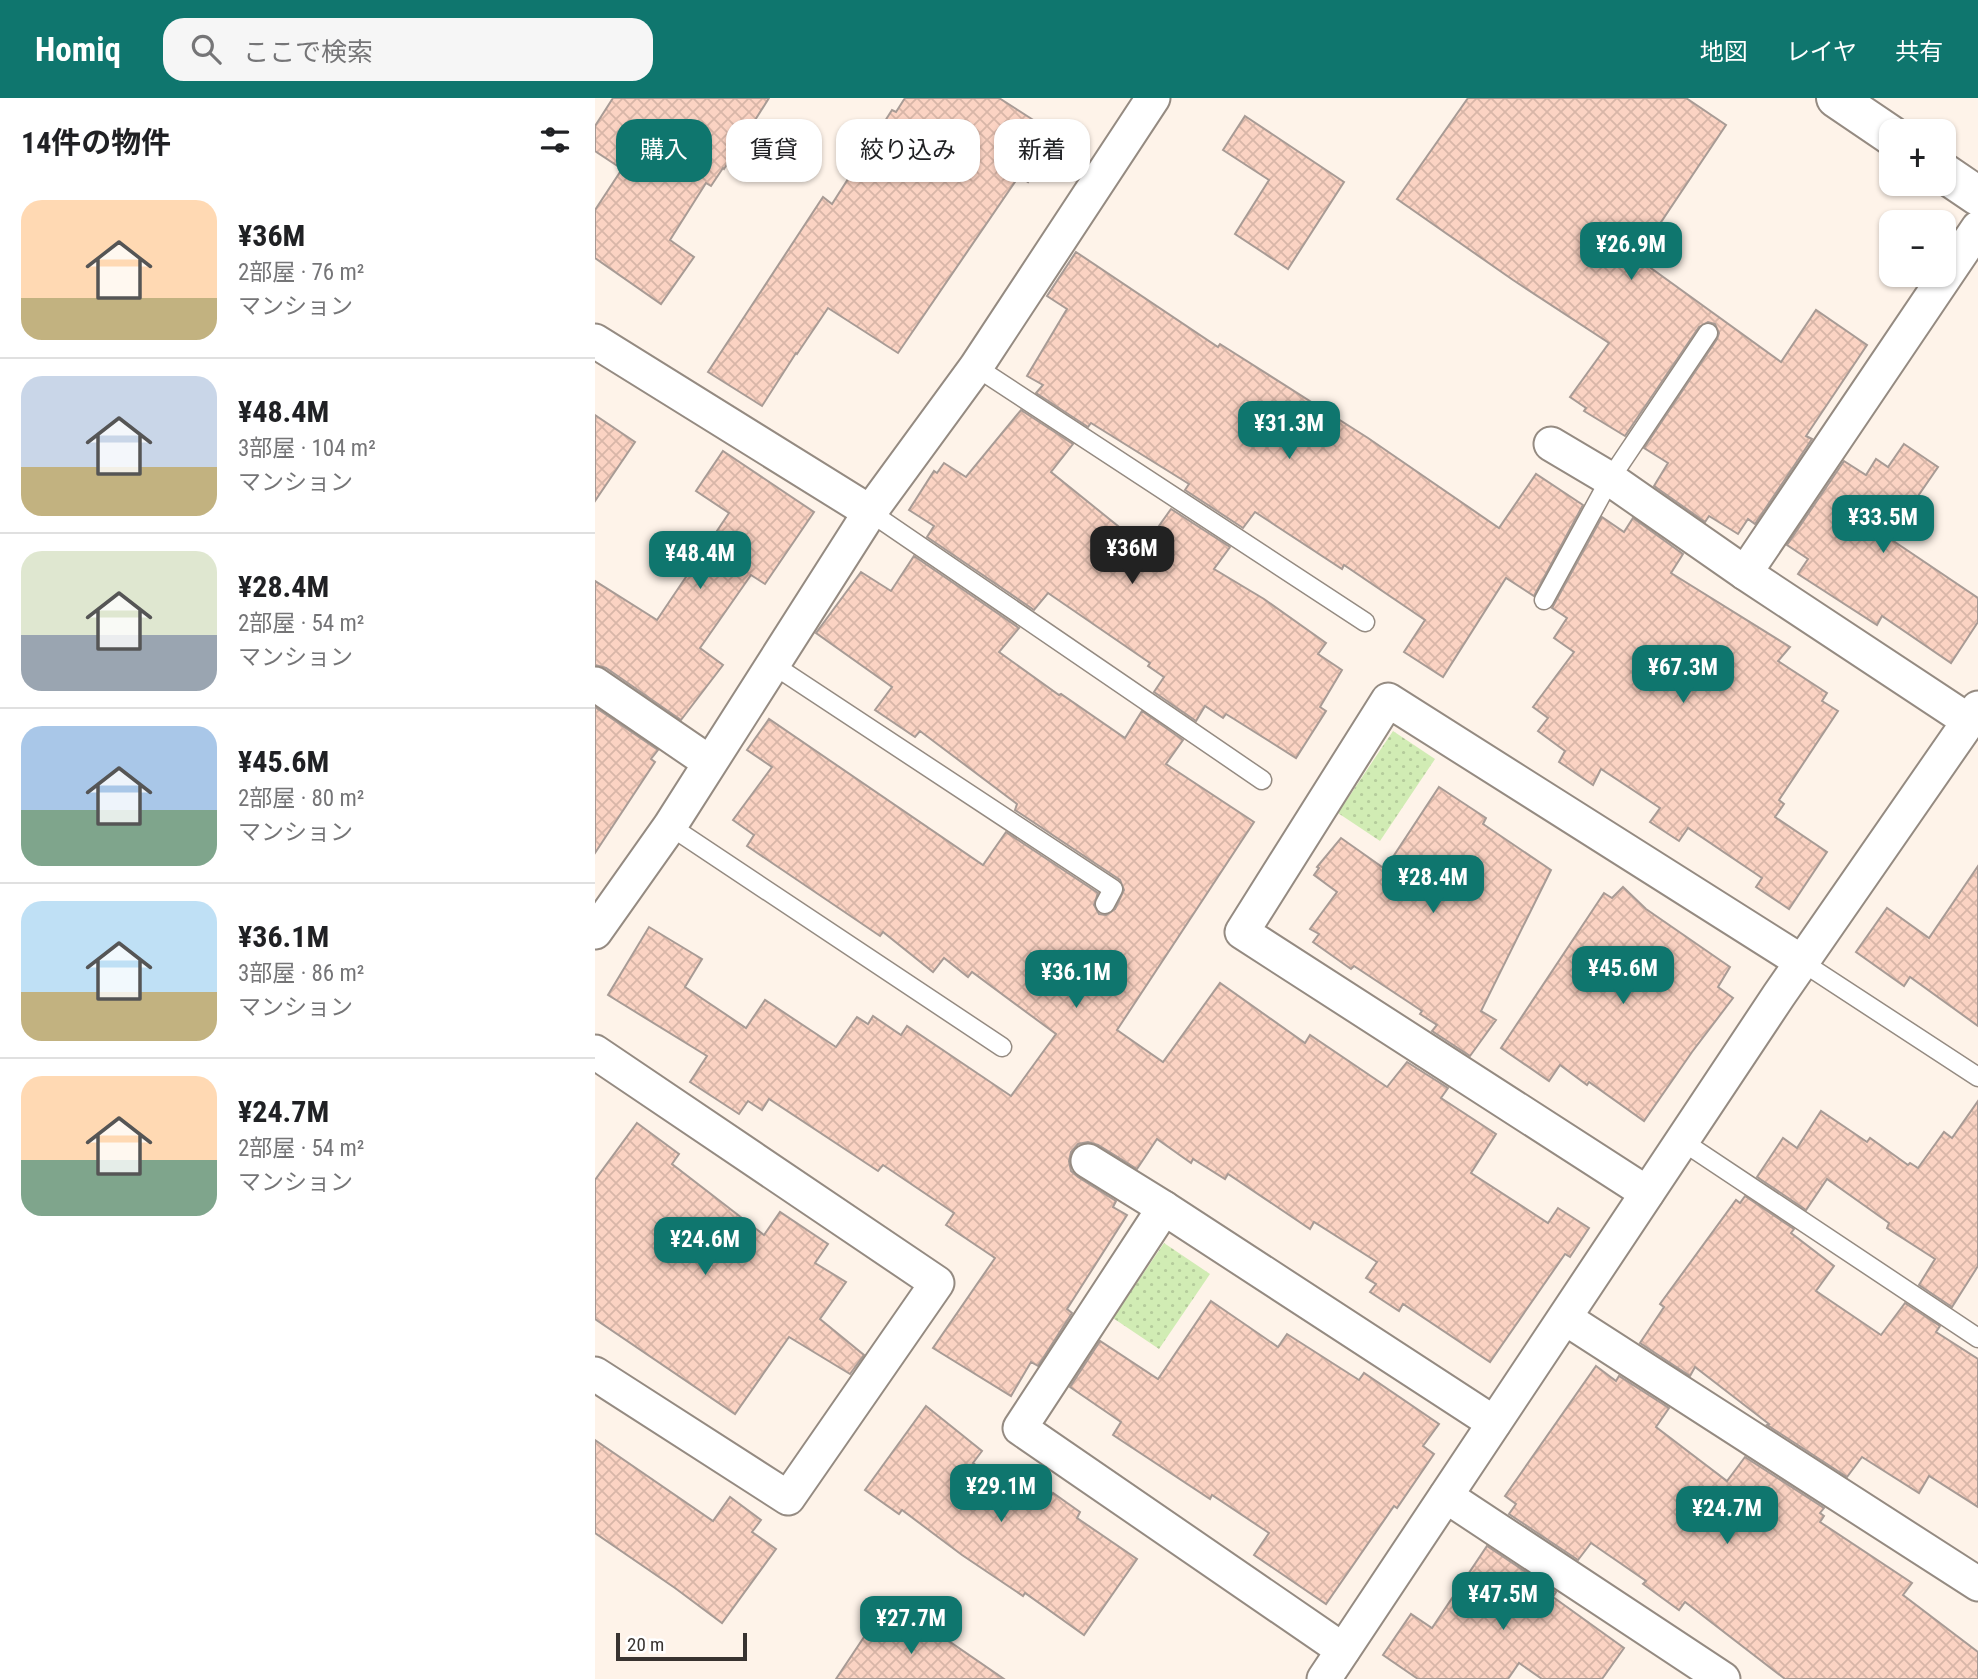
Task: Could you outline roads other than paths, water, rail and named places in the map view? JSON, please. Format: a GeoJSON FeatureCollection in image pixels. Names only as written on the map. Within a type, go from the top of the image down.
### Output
{"type":"FeatureCollection","features":[{"type":"Feature","properties":{"kind":"street"},"geometry":{"type":"LineString","coordinates":[[596,929],[670,825],[870,512],[976,367],[1153,98]]}},
{"type":"Feature","properties":{"kind":"street"},"geometry":{"type":"LineString","coordinates":[[1836,98],[1879,127]]}},
{"type":"Feature","properties":{"kind":"street"},"geometry":{"type":"LineString","coordinates":[[1956,181],[1978,196]]}},
{"type":"Feature","properties":{"kind":"street"},"geometry":{"type":"LineString","coordinates":[[1745,573],[1978,228]]}},
{"type":"Feature","properties":{"kind":"street"},"geometry":{"type":"LineString","coordinates":[[595,341],[870,512]]}},
{"type":"Feature","properties":{"kind":"street"},"geometry":{"type":"LineString","coordinates":[[1164,1208],[1020,1428],[1331,1671],[1802,962],[1974,715],[1745,573],[1610,479],[1551,444]]}},
{"type":"Feature","properties":{"kind":"street"},"geometry":{"type":"LineString","coordinates":[[595,684],[709,762]]}},
{"type":"Feature","properties":{"kind":"street"},"geometry":{"type":"LineString","coordinates":[[1647,1193],[1242,932],[1388,700],[1802,962]]}},
{"type":"Feature","properties":{"kind":"street"},"geometry":{"type":"LineString","coordinates":[[595,1052],[937,1283],[788,1498],[595,1374]]}},
{"type":"Feature","properties":{"kind":"street"},"geometry":{"type":"LineString","coordinates":[[1088,1161],[1494,1423]]}},
{"type":"Feature","properties":{"kind":"street"},"geometry":{"type":"LineString","coordinates":[[1565,1318],[1978,1584]]}},
{"type":"Feature","properties":{"kind":"street"},"geometry":{"type":"LineString","coordinates":[[1446,1496],[1723,1679]]}},
{"type":"Feature","properties":{"kind":"lane"},"geometry":{"type":"LineString","coordinates":[[1544,600],[1610,479],[1708,333]]}},
{"type":"Feature","properties":{"kind":"lane"},"geometry":{"type":"LineString","coordinates":[[976,367],[1365,622]]}},
{"type":"Feature","properties":{"kind":"lane"},"geometry":{"type":"LineString","coordinates":[[870,512],[1262,780]]}},
{"type":"Feature","properties":{"kind":"lane"},"geometry":{"type":"LineString","coordinates":[[772,664],[1113,889],[1105,904]]}},
{"type":"Feature","properties":{"kind":"lane"},"geometry":{"type":"LineString","coordinates":[[670,825],[1002,1047]]}},
{"type":"Feature","properties":{"kind":"lane"},"geometry":{"type":"LineString","coordinates":[[1802,962],[1978,1077]]}},
{"type":"Feature","properties":{"kind":"lane"},"geometry":{"type":"LineString","coordinates":[[1682,1141],[1978,1338]]}}]}
